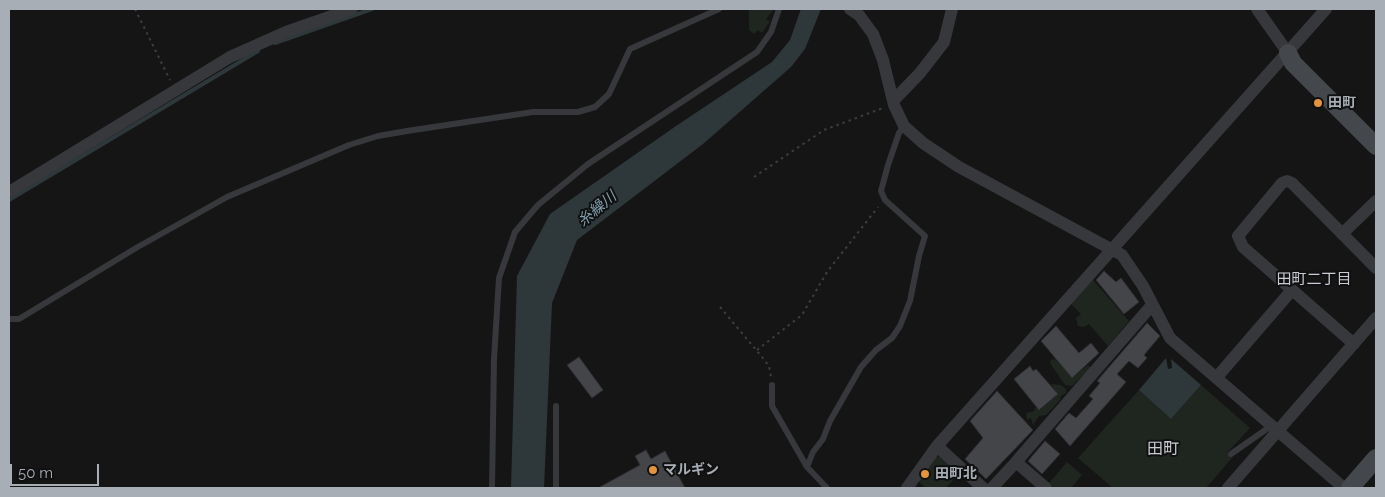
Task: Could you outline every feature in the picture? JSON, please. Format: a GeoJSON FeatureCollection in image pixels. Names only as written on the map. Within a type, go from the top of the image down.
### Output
{"type":"FeatureCollection","features":[{"type":"Feature","properties":{"kind":"street"},"geometry":{"type":"LineString","coordinates":[[9,192],[256,44],[352,9]]}},
{"type":"Feature","properties":{"kind":"street"},"geometry":{"type":"LineString","coordinates":[[850,9],[859,15],[873,34],[883,60],[894,103],[904,126],[923,143],[959,167],[1122,255],[1133,270],[1170,338],[1344,488]]}},
{"type":"Feature","properties":{"kind":"street"},"geometry":{"type":"LineString","coordinates":[[894,103],[944,42],[952,9]]}},
{"type":"Feature","properties":{"kind":"street"},"geometry":{"type":"LineString","coordinates":[[1257,9],[1293,63],[1376,146]]}},
{"type":"Feature","properties":{"kind":"street"},"geometry":{"type":"LineString","coordinates":[[907,488],[937,446],[1326,9]]}},
{"type":"Feature","properties":{"kind":"street"},"geometry":{"type":"LineString","coordinates":[[1354,344],[1243,247],[1238,236],[1282,183],[1292,183],[1376,268]]}},
{"type":"Feature","properties":{"kind":"street"},"geometry":{"type":"LineString","coordinates":[[1342,234],[1376,201]]}},
{"type":"Feature","properties":{"kind":"street"},"geometry":{"type":"LineString","coordinates":[[1216,377],[1292,290]]}},
{"type":"Feature","properties":{"kind":"street"},"geometry":{"type":"LineString","coordinates":[[992,488],[1152,305]]}},
{"type":"Feature","properties":{"kind":"street"},"geometry":{"type":"LineString","coordinates":[[1228,488],[1274,428],[1354,344],[1376,318]]}},
{"type":"Feature","properties":{"kind":"street"},"geometry":{"type":"LineString","coordinates":[[937,446],[983,488]]}},
{"type":"Feature","properties":{"kind":"street"},"geometry":{"type":"LineString","coordinates":[[1350,488],[1376,458]]}},
{"type":"Feature","properties":{"kind":"street"},"geometry":{"type":"LineString","coordinates":[[1016,462],[1046,488]]}},
{"type":"Feature","properties":{"kind":"lane"},"geometry":{"type":"LineString","coordinates":[[9,319],[19,319],[136,248],[228,197],[349,145],[378,136],[407,131],[533,112],[578,112],[595,107],[609,94],[630,49],[719,9]]}},
{"type":"Feature","properties":{"kind":"lane"},"geometry":{"type":"LineString","coordinates":[[492,488],[494,359],[499,278],[515,232],[538,205],[588,164],[757,52],[771,32],[779,9]]}},
{"type":"Feature","properties":{"kind":"lane"},"geometry":{"type":"LineString","coordinates":[[807,467],[813,452],[823,439],[830,421],[861,367],[876,350],[892,338],[900,326],[910,302],[925,236],[885,200],[882,184],[899,133],[904,126]]}},
{"type":"Feature","properties":{"kind":"lane"},"geometry":{"type":"LineString","coordinates":[[772,385],[772,406],[807,467],[827,488]]}},
{"type":"Feature","properties":{"kind":"lane"},"geometry":{"type":"LineString","coordinates":[[556,406],[556,488]]}},
{"type":"Feature","properties":{"kind":"lane"},"geometry":{"type":"LineString","coordinates":[[1230,454],[1274,428]]}},
{"type":"Feature","properties":{"kind":"path"},"geometry":{"type":"LineString","coordinates":[[135,9],[175,91]]}},
{"type":"Feature","properties":{"kind":"path"},"geometry":{"type":"LineString","coordinates":[[754,177],[824,130],[894,103]]}},
{"type":"Feature","properties":{"kind":"path"},"geometry":{"type":"LineString","coordinates":[[757,350],[802,315],[827,272],[871,214],[885,200]]}},
{"type":"Feature","properties":{"kind":"path"},"geometry":{"type":"LineString","coordinates":[[720,307],[769,366],[772,385]]}},
{"type":"Feature","properties":{"kind":"shaded area"},"geometry":{"type":"Polygon","coordinates":[[[749,9],[774,9],[766,19],[770,21],[762,33],[758,30],[754,34],[749,30],[749,9]]]}},
{"type":"Feature","properties":{"kind":"shaded area"},"geometry":{"type":"Polygon","coordinates":[[[1092,279],[1129,321],[1108,346],[1089,324],[1084,327],[1078,326],[1076,318],[1081,314],[1070,303],[1092,279]]]}},
{"type":"Feature","properties":{"kind":"shaded area"},"geometry":{"type":"Polygon","coordinates":[[[1055,359],[1072,378],[1088,365],[1091,368],[1072,386],[1065,385],[1050,363],[1051,360],[1055,359]]]}},
{"type":"Feature","properties":{"kind":"shaded area"},"geometry":{"type":"Polygon","coordinates":[[[1051,384],[1061,385],[1066,389],[1066,393],[1061,396],[1060,400],[1046,415],[1039,416],[1033,425],[1031,418],[1027,420],[1026,413],[1034,411],[1036,407],[1040,410],[1058,394],[1051,384]]]}},
{"type":"Feature","properties":{"kind":"shaded area"},"geometry":{"type":"Polygon","coordinates":[[[1201,385],[1250,428],[1227,453],[1232,458],[1206,488],[1113,488],[1078,458],[1139,390],[1171,419],[1201,385]]]}},
{"type":"Feature","properties":{"kind":"shaded area"},"geometry":{"type":"Polygon","coordinates":[[[943,456],[960,472],[946,488],[926,488],[917,480],[934,457],[943,456]]]}},
{"type":"Feature","properties":{"kind":"shaded area"},"geometry":{"type":"Polygon","coordinates":[[[1067,462],[1082,475],[1071,488],[1055,488],[1049,483],[1067,462]]]}},
{"type":"Feature","properties":{"kind":"water","name":"糸繰川"},"geometry":{"type":"Polygon","coordinates":[[[801,9],[821,9],[805,49],[791,67],[703,144],[577,240],[552,303],[544,488],[511,488],[517,276],[550,214],[772,62],[790,40],[801,9]]]}},
{"type":"Feature","properties":{"kind":"water"},"geometry":{"type":"Polygon","coordinates":[[[1166,358],[1168,369],[1172,368],[1171,359],[1201,385],[1171,419],[1139,390],[1166,358]]]}},
{"type":"Feature","properties":{"kind":"building"},"geometry":{"type":"Polygon","coordinates":[[[1104,271],[1116,282],[1121,278],[1139,302],[1124,314],[1096,280],[1104,271]]]}},
{"type":"Feature","properties":{"kind":"building"},"geometry":{"type":"Polygon","coordinates":[[[1147,323],[1160,336],[1144,355],[1147,358],[1138,368],[1129,361],[1117,374],[1126,382],[1070,446],[1055,429],[1069,413],[1076,418],[1093,399],[1089,396],[1100,383],[1097,381],[1147,323]]]}},
{"type":"Feature","properties":{"kind":"building"},"geometry":{"type":"Polygon","coordinates":[[[1056,326],[1079,353],[1091,343],[1099,353],[1072,378],[1041,341],[1056,326]]]}},
{"type":"Feature","properties":{"kind":"building"},"geometry":{"type":"Polygon","coordinates":[[[579,357],[603,390],[592,398],[567,365],[579,357]]]}},
{"type":"Feature","properties":{"kind":"building"},"geometry":{"type":"Polygon","coordinates":[[[1030,366],[1033,371],[1036,369],[1058,394],[1039,410],[1014,379],[1030,366]]]}},
{"type":"Feature","properties":{"kind":"building"},"geometry":{"type":"Polygon","coordinates":[[[997,391],[1033,430],[986,479],[965,459],[983,438],[970,421],[997,391]]]}},
{"type":"Feature","properties":{"kind":"building"},"geometry":{"type":"Polygon","coordinates":[[[1045,441],[1060,454],[1042,474],[1028,461],[1045,441]]]}},
{"type":"Feature","properties":{"kind":"building","name":"マルギン"},"geometry":{"type":"Polygon","coordinates":[[[646,450],[651,459],[665,451],[685,488],[598,488],[640,465],[635,456],[646,450]]]}},
{"type":"Feature","properties":{"kind":"waterway"},"geometry":{"type":"LineString","coordinates":[[275,43],[372,9]]}},
{"type":"Feature","properties":{"kind":"waterway"},"geometry":{"type":"LineString","coordinates":[[9,200],[258,51]]}},
{"type":"Feature","properties":{"kind":"place","name":"田町"},"geometry":{"type":"Point","coordinates":[1318,103]}},
{"type":"Feature","properties":{"kind":"place","name":"マルギン"},"geometry":{"type":"Point","coordinates":[653,470]}},
{"type":"Feature","properties":{"kind":"place","name":"田町北"},"geometry":{"type":"Point","coordinates":[925,474]}},
{"type":"Feature","properties":{"kind":"district","name":"田町二丁目"},"geometry":{"type":"Point","coordinates":[1314,279]}},
{"type":"Feature","properties":{"kind":"district","name":"田町"},"geometry":{"type":"Point","coordinates":[1163,449]}}]}
